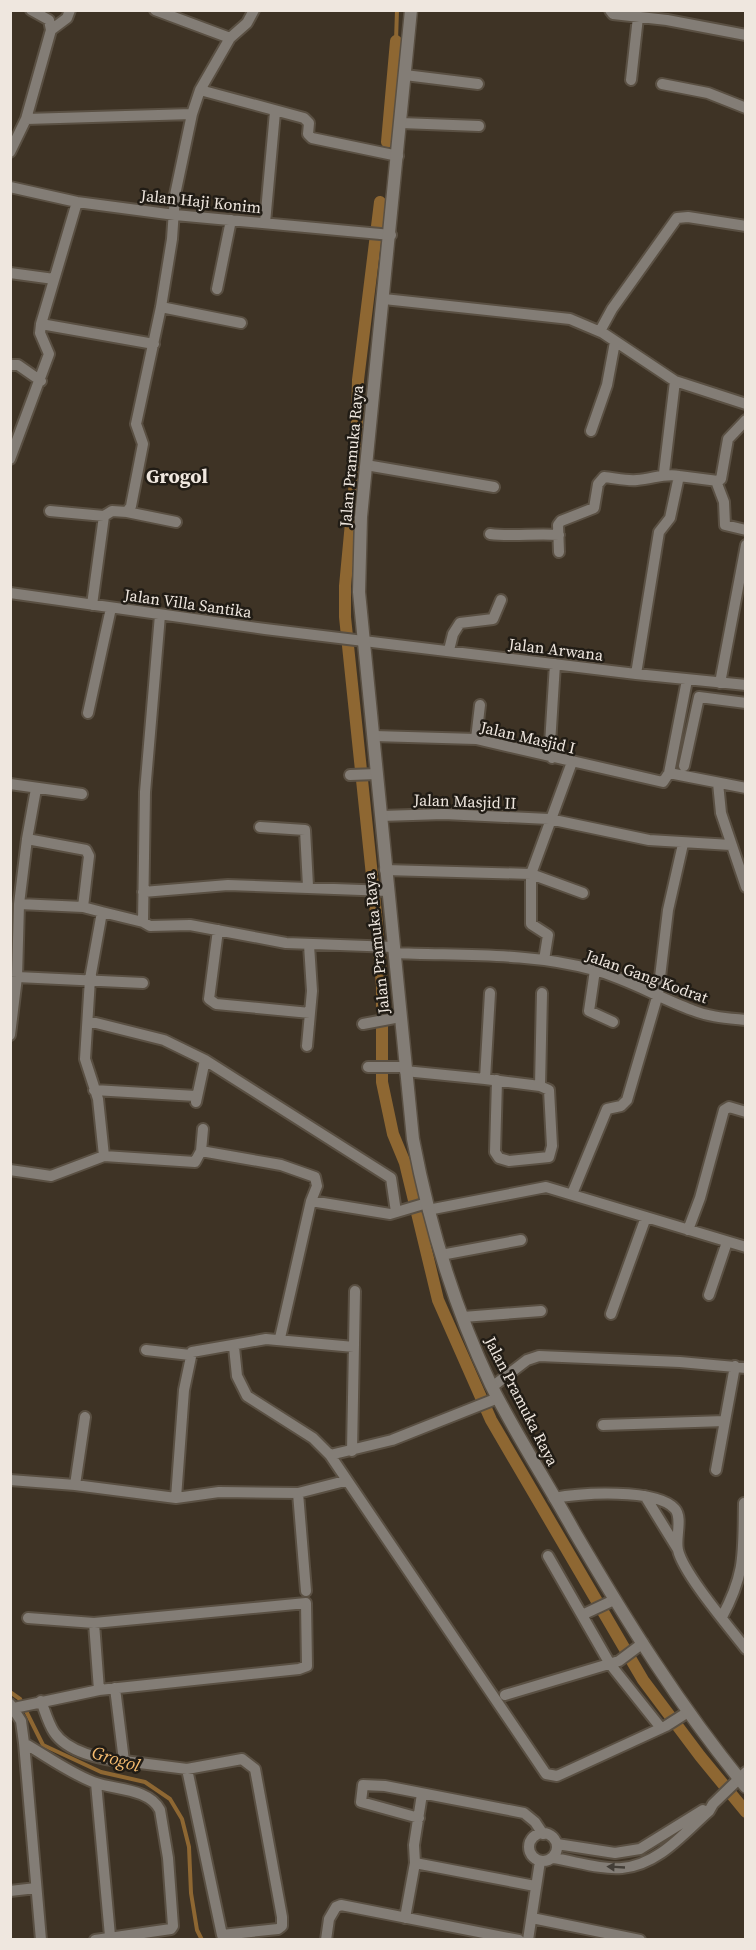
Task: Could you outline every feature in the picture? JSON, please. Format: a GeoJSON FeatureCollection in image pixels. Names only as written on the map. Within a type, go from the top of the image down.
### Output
{"type":"FeatureCollection","features":[{"type":"Feature","properties":{"kind":"street"},"geometry":{"type":"LineString","coordinates":[[10,152],[26,118],[51,30],[49,20],[31,10]]}},
{"type":"Feature","properties":{"kind":"street"},"geometry":{"type":"LineString","coordinates":[[51,30],[67,18],[70,10]]}},
{"type":"Feature","properties":{"kind":"street"},"geometry":{"type":"LineString","coordinates":[[155,10],[230,38]]}},
{"type":"Feature","properties":{"kind":"street"},"geometry":{"type":"LineString","coordinates":[[126,512],[131,506],[143,444],[136,424],[137,413],[161,307],[175,215],[175,195],[192,114],[200,90],[230,38],[247,22],[254,10]]}},
{"type":"Feature","properties":{"kind":"street","name":"Jalan Pramuka Raya"},"geometry":{"type":"LineString","coordinates":[[411,10],[361,517],[358,640],[374,736],[373,774],[381,816],[385,870],[384,891],[392,949],[396,1018],[425,1206],[463,1317],[493,1395],[554,1498],[609,1602],[684,1714],[740,1781]]}},
{"type":"Feature","properties":{"kind":"street"},"geometry":{"type":"LineString","coordinates":[[610,10],[614,14],[746,35]]}},
{"type":"Feature","properties":{"kind":"street"},"geometry":{"type":"LineString","coordinates":[[631,80],[638,17]]}},
{"type":"Feature","properties":{"kind":"street"},"geometry":{"type":"LineString","coordinates":[[405,75],[478,84]]}},
{"type":"Feature","properties":{"kind":"street"},"geometry":{"type":"LineString","coordinates":[[662,84],[708,93],[746,108]]}},
{"type":"Feature","properties":{"kind":"street"},"geometry":{"type":"LineString","coordinates":[[200,90],[308,120],[308,134],[312,138],[398,156]]}},
{"type":"Feature","properties":{"kind":"street"},"geometry":{"type":"LineString","coordinates":[[265,223],[275,112]]}},
{"type":"Feature","properties":{"kind":"street"},"geometry":{"type":"LineString","coordinates":[[26,118],[192,114]]}},
{"type":"Feature","properties":{"kind":"street"},"geometry":{"type":"LineString","coordinates":[[401,123],[479,126]]}},
{"type":"Feature","properties":{"kind":"street","name":"Jalan Haji Konim"},"geometry":{"type":"LineString","coordinates":[[10,187],[76,202],[175,215],[388,235]]}},
{"type":"Feature","properties":{"kind":"street"},"geometry":{"type":"LineString","coordinates":[[10,459],[41,381],[49,354],[40,333],[41,324],[76,202]]}},
{"type":"Feature","properties":{"kind":"street"},"geometry":{"type":"LineString","coordinates":[[600,332],[612,309],[677,218],[688,217],[746,226]]}},
{"type":"Feature","properties":{"kind":"street"},"geometry":{"type":"LineString","coordinates":[[217,289],[231,220]]}},
{"type":"Feature","properties":{"kind":"street"},"geometry":{"type":"LineString","coordinates":[[10,273],[54,279]]}},
{"type":"Feature","properties":{"kind":"street"},"geometry":{"type":"LineString","coordinates":[[384,299],[570,319],[600,332],[675,381],[746,404]]}},
{"type":"Feature","properties":{"kind":"street"},"geometry":{"type":"LineString","coordinates":[[161,307],[241,323]]}},
{"type":"Feature","properties":{"kind":"street"},"geometry":{"type":"LineString","coordinates":[[41,324],[154,344]]}},
{"type":"Feature","properties":{"kind":"street"},"geometry":{"type":"LineString","coordinates":[[591,431],[607,385],[615,342]]}},
{"type":"Feature","properties":{"kind":"street"},"geometry":{"type":"LineString","coordinates":[[10,365],[18,364],[41,381]]}},
{"type":"Feature","properties":{"kind":"street"},"geometry":{"type":"LineString","coordinates":[[664,473],[675,381]]}},
{"type":"Feature","properties":{"kind":"street"},"geometry":{"type":"LineString","coordinates":[[559,552],[561,521],[594,508],[598,484],[604,477],[634,480],[656,478],[664,473],[716,481],[721,479],[728,439],[746,420]]}},
{"type":"Feature","properties":{"kind":"street"},"geometry":{"type":"LineString","coordinates":[[366,465],[494,487]]}},
{"type":"Feature","properties":{"kind":"street"},"geometry":{"type":"LineString","coordinates":[[636,674],[659,532],[670,518],[679,476]]}},
{"type":"Feature","properties":{"kind":"street"},"geometry":{"type":"LineString","coordinates":[[716,481],[724,502],[724,525],[746,530]]}},
{"type":"Feature","properties":{"kind":"street"},"geometry":{"type":"LineString","coordinates":[[50,511],[104,516],[112,511],[126,512],[176,522]]}},
{"type":"Feature","properties":{"kind":"street"},"geometry":{"type":"LineString","coordinates":[[92,605],[104,516]]}},
{"type":"Feature","properties":{"kind":"street"},"geometry":{"type":"LineString","coordinates":[[490,534],[514,537],[530,533],[559,535]]}},
{"type":"Feature","properties":{"kind":"street"},"geometry":{"type":"LineString","coordinates":[[720,683],[746,545]]}},
{"type":"Feature","properties":{"kind":"street","name":"Jalan Villa Santika"},"geometry":{"type":"LineString","coordinates":[[10,593],[358,640]]}},
{"type":"Feature","properties":{"kind":"street"},"geometry":{"type":"LineString","coordinates":[[449,650],[453,634],[460,623],[493,619],[501,600]]}},
{"type":"Feature","properties":{"kind":"street"},"geometry":{"type":"LineString","coordinates":[[88,713],[111,608]]}},
{"type":"Feature","properties":{"kind":"street"},"geometry":{"type":"LineString","coordinates":[[143,922],[145,792],[160,615]]}},
{"type":"Feature","properties":{"kind":"street","name":"Jalan Arwana"},"geometry":{"type":"LineString","coordinates":[[358,640],[687,680],[746,685]]}},
{"type":"Feature","properties":{"kind":"street"},"geometry":{"type":"LineString","coordinates":[[552,758],[550,744],[555,664]]}},
{"type":"Feature","properties":{"kind":"street"},"geometry":{"type":"LineString","coordinates":[[687,680],[669,773],[746,788]]}},
{"type":"Feature","properties":{"kind":"street"},"geometry":{"type":"LineString","coordinates":[[684,766],[699,697],[746,703]]}},
{"type":"Feature","properties":{"kind":"street"},"geometry":{"type":"LineString","coordinates":[[476,739],[480,705]]}},
{"type":"Feature","properties":{"kind":"street","name":"Jalan Masjid I"},"geometry":{"type":"LineString","coordinates":[[374,736],[476,739],[508,744],[552,758],[656,782],[666,780],[669,773]]}},
{"type":"Feature","properties":{"kind":"street"},"geometry":{"type":"LineString","coordinates":[[544,960],[548,935],[531,924],[531,874],[549,819],[572,762]]}},
{"type":"Feature","properties":{"kind":"street"},"geometry":{"type":"LineString","coordinates":[[353,775],[373,774]]}},
{"type":"Feature","properties":{"kind":"street"},"geometry":{"type":"LineString","coordinates":[[718,783],[721,813],[746,887]]}},
{"type":"Feature","properties":{"kind":"street"},"geometry":{"type":"LineString","coordinates":[[10,784],[82,794]]}},
{"type":"Feature","properties":{"kind":"street"},"geometry":{"type":"LineString","coordinates":[[10,1035],[17,977],[13,927],[19,904],[36,789]]}},
{"type":"Feature","properties":{"kind":"street","name":"Jalan Masjid II"},"geometry":{"type":"LineString","coordinates":[[381,816],[434,813],[549,819],[640,839],[683,844],[731,845]]}},
{"type":"Feature","properties":{"kind":"street"},"geometry":{"type":"LineString","coordinates":[[260,827],[305,830],[308,886]]}},
{"type":"Feature","properties":{"kind":"street"},"geometry":{"type":"LineString","coordinates":[[27,839],[86,850],[89,856],[83,907]]}},
{"type":"Feature","properties":{"kind":"street"},"geometry":{"type":"LineString","coordinates":[[572,1194],[607,1109],[621,1106],[627,1100],[658,994],[668,910],[683,844]]}},
{"type":"Feature","properties":{"kind":"street"},"geometry":{"type":"LineString","coordinates":[[385,870],[531,874],[583,893]]}},
{"type":"Feature","properties":{"kind":"street"},"geometry":{"type":"LineString","coordinates":[[143,892],[228,885],[308,886],[384,891]]}},
{"type":"Feature","properties":{"kind":"street","name":"Jalan Gang Kodrat"},"geometry":{"type":"LineString","coordinates":[[19,904],[83,907],[143,922],[150,926],[190,925],[309,945],[370,946],[544,960],[596,970],[710,1016],[746,1020]]}},
{"type":"Feature","properties":{"kind":"street"},"geometry":{"type":"LineString","coordinates":[[102,912],[90,979],[85,1059],[98,1099],[104,1156]]}},
{"type":"Feature","properties":{"kind":"street"},"geometry":{"type":"LineString","coordinates":[[218,930],[210,999],[216,1004],[310,1013]]}},
{"type":"Feature","properties":{"kind":"street"},"geometry":{"type":"LineString","coordinates":[[307,1046],[310,1013],[309,945]]}},
{"type":"Feature","properties":{"kind":"street"},"geometry":{"type":"LineString","coordinates":[[596,970],[589,1011],[613,1022]]}},
{"type":"Feature","properties":{"kind":"street"},"geometry":{"type":"LineString","coordinates":[[17,977],[143,983]]}},
{"type":"Feature","properties":{"kind":"street"},"geometry":{"type":"LineString","coordinates":[[485,1079],[490,993]]}},
{"type":"Feature","properties":{"kind":"street"},"geometry":{"type":"LineString","coordinates":[[540,1086],[542,993]]}},
{"type":"Feature","properties":{"kind":"street"},"geometry":{"type":"LineString","coordinates":[[363,1024],[396,1018]]}},
{"type":"Feature","properties":{"kind":"street"},"geometry":{"type":"LineString","coordinates":[[88,1020],[164,1040],[205,1060],[391,1178],[398,1212]]}},
{"type":"Feature","properties":{"kind":"street"},"geometry":{"type":"LineString","coordinates":[[94,1090],[196,1100],[205,1060]]}},
{"type":"Feature","properties":{"kind":"street"},"geometry":{"type":"LineString","coordinates":[[371,1067],[497,1080],[540,1086],[549,1090],[552,1146],[549,1157],[509,1161],[499,1158],[495,1152],[497,1080]]}},
{"type":"Feature","properties":{"kind":"street"},"geometry":{"type":"LineString","coordinates":[[688,1230],[700,1198],[724,1110],[729,1107],[746,1112]]}},
{"type":"Feature","properties":{"kind":"street"},"geometry":{"type":"LineString","coordinates":[[10,1170],[51,1176],[104,1156],[195,1162],[201,1151],[203,1129]]}},
{"type":"Feature","properties":{"kind":"street"},"geometry":{"type":"LineString","coordinates":[[201,1151],[281,1165],[315,1177],[317,1185],[311,1201],[280,1338]]}},
{"type":"Feature","properties":{"kind":"street"},"geometry":{"type":"LineString","coordinates":[[311,1201],[374,1213],[398,1212],[546,1187],[746,1247]]}},
{"type":"Feature","properties":{"kind":"street"},"geometry":{"type":"LineString","coordinates":[[611,1314],[646,1217]]}},
{"type":"Feature","properties":{"kind":"street"},"geometry":{"type":"LineString","coordinates":[[441,1255],[521,1240]]}},
{"type":"Feature","properties":{"kind":"street"},"geometry":{"type":"LineString","coordinates":[[710,1295],[726,1242]]}},
{"type":"Feature","properties":{"kind":"street"},"geometry":{"type":"LineString","coordinates":[[352,1451],[356,1291]]}},
{"type":"Feature","properties":{"kind":"street"},"geometry":{"type":"LineString","coordinates":[[463,1317],[541,1311]]}},
{"type":"Feature","properties":{"kind":"street"},"geometry":{"type":"LineString","coordinates":[[176,1498],[184,1390],[190,1355],[195,1351],[234,1347],[280,1338],[354,1347]]}},
{"type":"Feature","properties":{"kind":"street"},"geometry":{"type":"LineString","coordinates":[[234,1347],[237,1376],[247,1396],[313,1438],[330,1455],[345,1481],[542,1769],[550,1776],[557,1776],[663,1727],[684,1714]]}},
{"type":"Feature","properties":{"kind":"street"},"geometry":{"type":"LineString","coordinates":[[146,1350],[190,1355]]}},
{"type":"Feature","properties":{"kind":"street"},"geometry":{"type":"LineString","coordinates":[[330,1455],[392,1440],[474,1408],[493,1395],[527,1360],[539,1356],[740,1367],[725,1421],[716,1470]]}},
{"type":"Feature","properties":{"kind":"street"},"geometry":{"type":"LineString","coordinates":[[75,1485],[85,1417]]}},
{"type":"Feature","properties":{"kind":"street"},"geometry":{"type":"LineString","coordinates":[[603,1425],[725,1421]]}},
{"type":"Feature","properties":{"kind":"street"},"geometry":{"type":"LineString","coordinates":[[10,1480],[75,1485],[176,1498],[219,1492],[298,1493],[345,1481]]}},
{"type":"Feature","properties":{"kind":"street"},"geometry":{"type":"LineString","coordinates":[[298,1493],[306,1591]]}},
{"type":"Feature","properties":{"kind":"street"},"geometry":{"type":"LineString","coordinates":[[554,1498],[570,1495],[645,1496],[661,1500],[678,1512],[677,1548]]}},
{"type":"Feature","properties":{"kind":"street"},"geometry":{"type":"LineString","coordinates":[[645,1496],[699,1587],[746,1649]]}},
{"type":"Feature","properties":{"kind":"street"},"geometry":{"type":"LineString","coordinates":[[722,1617],[736,1590],[742,1572],[744,1503]]}},
{"type":"Feature","properties":{"kind":"street"},"geometry":{"type":"LineString","coordinates":[[548,1556],[586,1613],[614,1663],[663,1727]]}},
{"type":"Feature","properties":{"kind":"street"},"geometry":{"type":"LineString","coordinates":[[586,1613],[609,1602]]}},
{"type":"Feature","properties":{"kind":"street"},"geometry":{"type":"LineString","coordinates":[[23,1704],[99,1690],[300,1669],[307,1666],[306,1603],[94,1623],[28,1618]]}},
{"type":"Feature","properties":{"kind":"street"},"geometry":{"type":"LineString","coordinates":[[94,1623],[99,1690]]}},
{"type":"Feature","properties":{"kind":"street"},"geometry":{"type":"LineString","coordinates":[[505,1695],[614,1663],[639,1646]]}},
{"type":"Feature","properties":{"kind":"street"},"geometry":{"type":"LineString","coordinates":[[115,1688],[124,1761]]}},
{"type":"Feature","properties":{"kind":"street"},"geometry":{"type":"LineString","coordinates":[[23,1704],[64,1743],[110,1761],[187,1768],[242,1760],[250,1763],[255,1769],[282,1924],[278,1929],[222,1937],[187,1768]]}},
{"type":"Feature","properties":{"kind":"street"},"geometry":{"type":"LineString","coordinates":[[23,1704],[21,1721],[41,1940]]}},
{"type":"Feature","properties":{"kind":"street"},"geometry":{"type":"LineString","coordinates":[[24,1743],[55,1764],[96,1783],[138,1793],[157,1803],[160,1810],[168,1858],[174,1922],[171,1929],[110,1936],[95,1940]]}},
{"type":"Feature","properties":{"kind":"street"},"geometry":{"type":"LineString","coordinates":[[557,1844],[615,1853],[640,1849],[717,1800],[740,1781]]}},
{"type":"Feature","properties":{"kind":"street"},"geometry":{"type":"LineString","coordinates":[[96,1783],[110,1936]]}},
{"type":"Feature","properties":{"kind":"street"},"geometry":{"type":"LineString","coordinates":[[418,1818],[361,1802],[363,1785],[385,1786],[524,1814],[535,1822],[543,1834]]}},
{"type":"Feature","properties":{"kind":"street"},"geometry":{"type":"LineString","coordinates":[[405,1918],[415,1863],[414,1845],[422,1794]]}},
{"type":"Feature","properties":{"kind":"street"},"geometry":{"type":"LineString","coordinates":[[553,1858],[557,1844],[552,1836],[543,1834],[534,1838],[530,1846],[532,1855],[540,1861],[553,1858],[620,1868],[644,1864],[660,1854],[709,1811],[717,1800]]}},
{"type":"Feature","properties":{"kind":"street"},"geometry":{"type":"LineString","coordinates":[[640,1849],[644,1864]]}},
{"type":"Feature","properties":{"kind":"street"},"geometry":{"type":"LineString","coordinates":[[528,1940],[540,1861]]}},
{"type":"Feature","properties":{"kind":"street"},"geometry":{"type":"LineString","coordinates":[[415,1863],[536,1886]]}},
{"type":"Feature","properties":{"kind":"street"},"geometry":{"type":"LineString","coordinates":[[10,1891],[36,1888]]}},
{"type":"Feature","properties":{"kind":"street"},"geometry":{"type":"LineString","coordinates":[[326,1940],[329,1918],[336,1906],[519,1940]]}},
{"type":"Feature","properties":{"kind":"street"},"geometry":{"type":"LineString","coordinates":[[532,1918],[640,1940]]}},
{"type":"Feature","properties":{"kind":"waterway"},"geometry":{"type":"LineString","coordinates":[[396,41],[397,10]]}},
{"type":"Feature","properties":{"kind":"waterway"},"geometry":{"type":"LineString","coordinates":[[387,142],[396,41]]}},
{"type":"Feature","properties":{"kind":"waterway"},"geometry":{"type":"LineString","coordinates":[[380,202],[358,380],[356,470],[345,586],[345,617],[382,986],[382,1082],[393,1134],[405,1163],[438,1300],[491,1420],[643,1680],[700,1756],[746,1812]]}},
{"type":"Feature","properties":{"kind":"waterway","name":"Grogol"},"geometry":{"type":"LineString","coordinates":[[10,1692],[20,1699],[43,1745],[101,1772],[145,1782],[170,1799],[182,1819],[189,1847],[191,1893],[197,1930],[202,1940]]}},
{"type":"Feature","properties":{"kind":"district","name":"Grogol"},"geometry":{"type":"Point","coordinates":[177,476]}}]}
